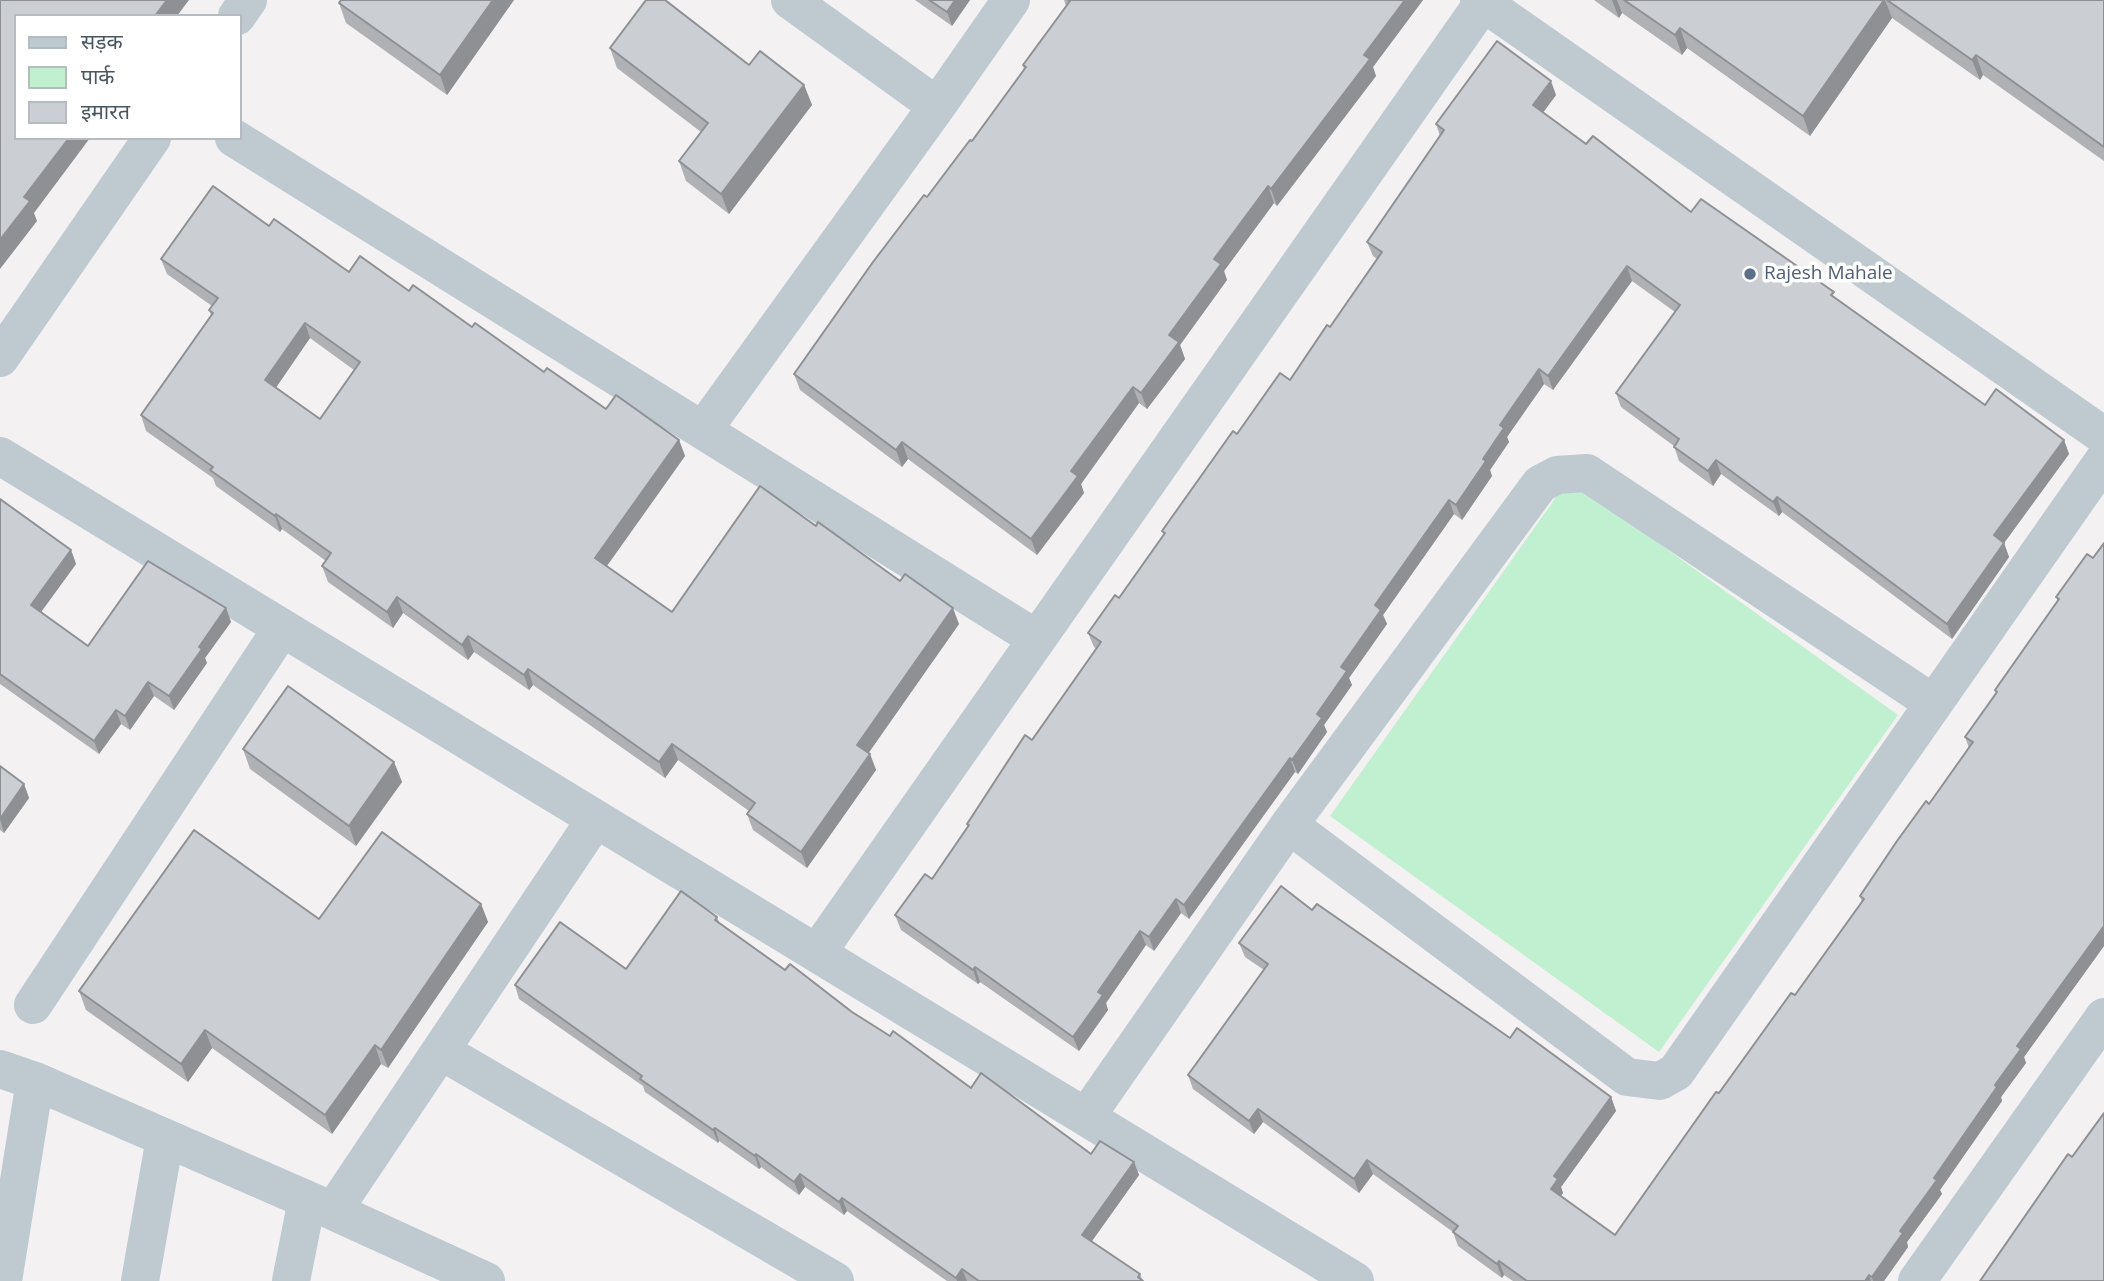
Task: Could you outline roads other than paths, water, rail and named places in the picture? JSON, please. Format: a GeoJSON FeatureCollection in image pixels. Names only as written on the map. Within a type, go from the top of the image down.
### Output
{"type":"FeatureCollection","features":[{"type":"Feature","properties":{"kind":"street"},"geometry":{"type":"LineString","coordinates":[[790,0],[937,107]]}},
{"type":"Feature","properties":{"kind":"street"},"geometry":{"type":"LineString","coordinates":[[703,430],[937,107],[1011,0]]}},
{"type":"Feature","properties":{"kind":"street"},"geometry":{"type":"LineString","coordinates":[[817,953],[1482,1],[2104,436]]}},
{"type":"Feature","properties":{"kind":"street"},"geometry":{"type":"LineString","coordinates":[[0,358],[151,140]]}},
{"type":"Feature","properties":{"kind":"street"},"geometry":{"type":"LineString","coordinates":[[237,140],[1037,639]]}},
{"type":"Feature","properties":{"kind":"street"},"geometry":{"type":"LineString","coordinates":[[0,457],[1355,1281]]}},
{"type":"Feature","properties":{"kind":"street"},"geometry":{"type":"LineString","coordinates":[[1289,825],[1627,1077],[1660,1081],[1676,1072],[2104,460]]}},
{"type":"Feature","properties":{"kind":"street"},"geometry":{"type":"LineString","coordinates":[[1086,1117],[1289,825],[1540,484],[1557,475],[1587,473],[1933,703]]}},
{"type":"Feature","properties":{"kind":"street"},"geometry":{"type":"LineString","coordinates":[[33,1005],[282,628]]}},
{"type":"Feature","properties":{"kind":"street"},"geometry":{"type":"LineString","coordinates":[[291,1281],[320,1206],[441,1051],[595,820]]}},
{"type":"Feature","properties":{"kind":"street"},"geometry":{"type":"LineString","coordinates":[[1917,1281],[2104,1017]]}},
{"type":"Feature","properties":{"kind":"street"},"geometry":{"type":"LineString","coordinates":[[441,1051],[835,1281]]}},
{"type":"Feature","properties":{"kind":"street"},"geometry":{"type":"LineString","coordinates":[[3,1281],[17,1075],[320,1206],[475,1279]]}},
{"type":"Feature","properties":{"kind":"street"},"geometry":{"type":"LineString","coordinates":[[140,1281],[165,1138]]}},
{"type":"Feature","properties":{"kind":"place","name":"Rajesh Mahale"},"geometry":{"type":"Point","coordinates":[1750,274]}}]}
